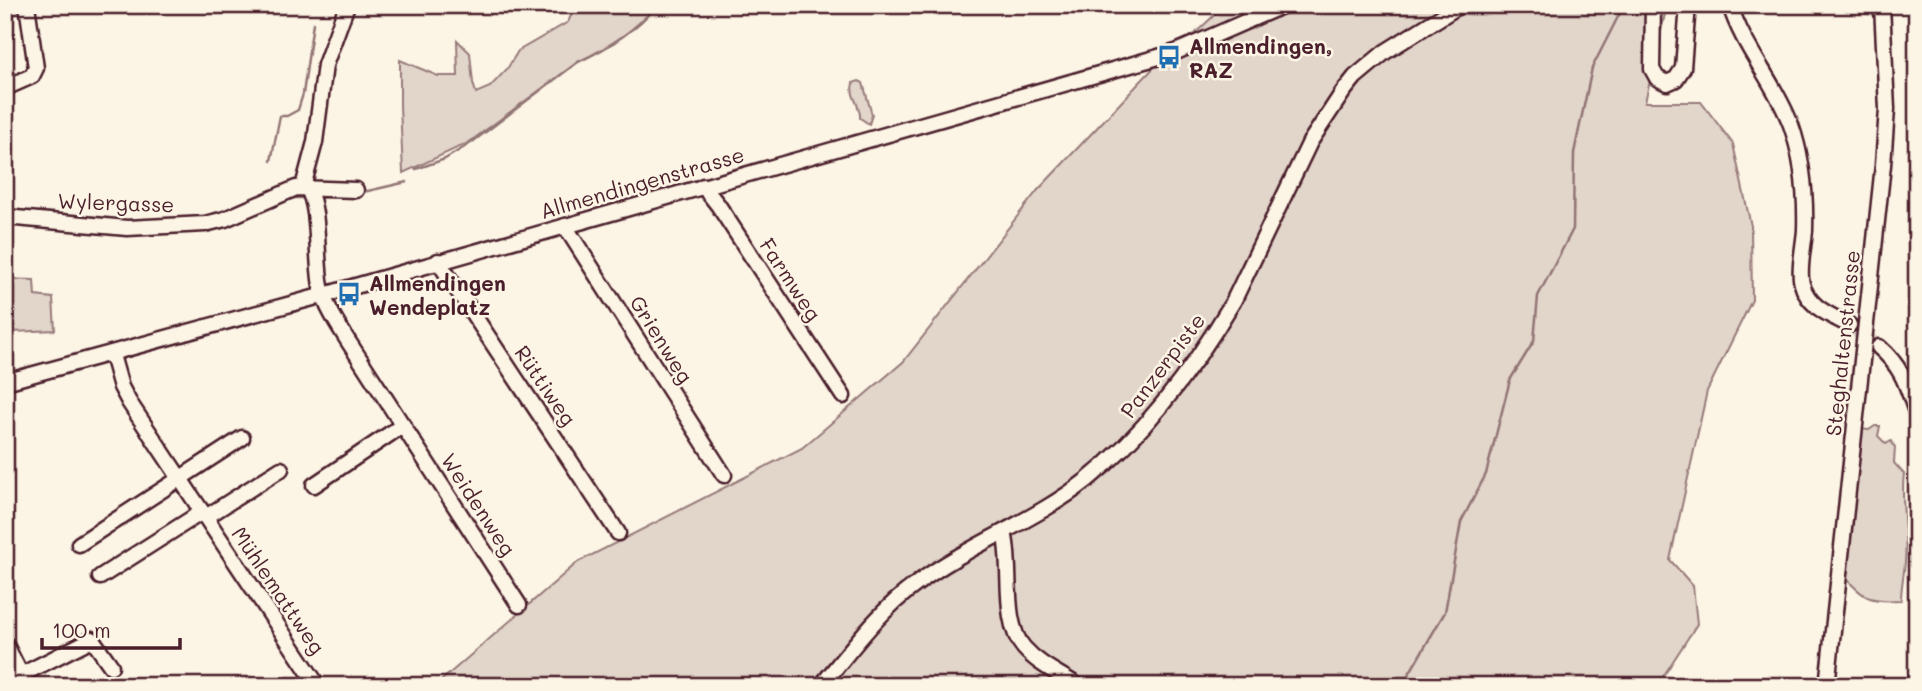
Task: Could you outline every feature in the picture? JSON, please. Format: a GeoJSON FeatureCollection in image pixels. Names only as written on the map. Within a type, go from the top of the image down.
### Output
{"type":"FeatureCollection","features":[{"type":"Feature","properties":{"kind":"street"},"geometry":{"type":"LineString","coordinates":[[5,88],[32,76],[36,68],[27,5]]}},
{"type":"Feature","properties":{"kind":"street"},"geometry":{"type":"LineString","coordinates":[[324,295],[313,203],[305,188],[315,142],[325,65],[347,5]]}},
{"type":"Feature","properties":{"kind":"street","name":"Allmendingenstrasse"},"geometry":{"type":"LineString","coordinates":[[5,382],[112,355],[1166,55],[1283,5]]}},
{"type":"Feature","properties":{"kind":"street","name":"Panzerpiste"},"geometry":{"type":"LineString","coordinates":[[821,686],[896,600],[934,572],[1060,500],[1109,461],[1147,422],[1207,342],[1234,300],[1310,142],[1343,92],[1385,52],[1460,5]]}},
{"type":"Feature","properties":{"kind":"street"},"geometry":{"type":"LineString","coordinates":[[1653,5],[1652,69],[1657,78],[1667,83],[1676,79],[1683,68],[1688,5]]}},
{"type":"Feature","properties":{"kind":"street"},"geometry":{"type":"LineString","coordinates":[[1730,5],[1740,31],[1779,97],[1791,126],[1803,170],[1805,201],[1802,284],[1815,307],[1849,326]]}},
{"type":"Feature","properties":{"kind":"street","name":"Steghaltenstrasse"},"geometry":{"type":"LineString","coordinates":[[1827,686],[1883,165],[1887,109],[1882,5]]}},
{"type":"Feature","properties":{"kind":"street","name":"Farmweg"},"geometry":{"type":"LineString","coordinates":[[703,186],[843,396]]}},
{"type":"Feature","properties":{"kind":"street"},"geometry":{"type":"LineString","coordinates":[[305,188],[356,190]]}},
{"type":"Feature","properties":{"kind":"street","name":"Wylergasse"},"geometry":{"type":"LineString","coordinates":[[5,217],[127,228],[205,224],[225,219],[290,189],[305,188]]}},
{"type":"Feature","properties":{"kind":"street","name":"Grienweg"},"geometry":{"type":"LineString","coordinates":[[565,226],[724,475]]}},
{"type":"Feature","properties":{"kind":"street","name":"Rüttiweg"},"geometry":{"type":"LineString","coordinates":[[438,261],[618,533]]}},
{"type":"Feature","properties":{"kind":"street","name":"Weidenweg"},"geometry":{"type":"LineString","coordinates":[[324,295],[342,332],[519,605]]}},
{"type":"Feature","properties":{"kind":"street"},"geometry":{"type":"LineString","coordinates":[[1879,347],[1894,360],[1904,376],[1917,415]]}},
{"type":"Feature","properties":{"kind":"street","name":"Mühlemattweg"},"geometry":{"type":"LineString","coordinates":[[112,355],[124,394],[318,686]]}},
{"type":"Feature","properties":{"kind":"street"},"geometry":{"type":"LineString","coordinates":[[314,485],[403,425]]}},
{"type":"Feature","properties":{"kind":"street"},"geometry":{"type":"LineString","coordinates":[[79,544],[242,438]]}},
{"type":"Feature","properties":{"kind":"street","name":"Mühlemattweg"},"geometry":{"type":"LineString","coordinates":[[100,577],[281,469]]}},
{"type":"Feature","properties":{"kind":"street"},"geometry":{"type":"LineString","coordinates":[[1003,532],[1008,550],[1013,633],[1025,650],[1049,669],[1078,686]]}},
{"type":"Feature","properties":{"kind":"street"},"geometry":{"type":"LineString","coordinates":[[5,684],[24,680],[92,639],[111,666]]}},
{"type":"Feature","properties":{"kind":"street"},"geometry":{"type":"LineString","coordinates":[[5,643],[24,680]]}},
{"type":"Feature","properties":{"kind":"shaded area"},"geometry":{"type":"Polygon","coordinates":[[[576,5],[657,5],[621,38],[578,62],[468,143],[403,173],[400,60],[438,76],[458,76],[457,40],[470,53],[476,93],[490,87],[507,69],[518,51],[568,22],[576,5]]]}},
{"type":"Feature","properties":{"kind":"shaded area"},"geometry":{"type":"Polygon","coordinates":[[[1225,5],[1667,5],[1645,102],[1701,102],[1733,144],[1751,226],[1752,300],[1707,391],[1670,560],[1693,586],[1697,624],[1657,686],[435,686],[578,562],[802,448],[903,362],[1038,190],[1160,61],[1186,42],[1225,5]]]}},
{"type":"Feature","properties":{"kind":"shaded area"},"geometry":{"type":"Polygon","coordinates":[[[853,83],[863,83],[872,115],[869,124],[860,118],[852,88],[853,83]]]}},
{"type":"Feature","properties":{"kind":"shaded area"},"geometry":{"type":"Polygon","coordinates":[[[5,279],[34,280],[35,296],[53,298],[55,330],[13,332],[11,315],[5,311],[5,279]]]}},
{"type":"Feature","properties":{"kind":"shaded area"},"geometry":{"type":"Polygon","coordinates":[[[1880,426],[1878,436],[1886,444],[1891,441],[1895,447],[1894,463],[1904,474],[1906,551],[1901,600],[1868,597],[1843,575],[1859,429],[1869,430],[1880,426]]]}},
{"type":"Feature","properties":{"kind":"waterway"},"geometry":{"type":"LineString","coordinates":[[416,169],[445,159],[471,143],[578,62],[631,30],[657,5]]}},
{"type":"Feature","properties":{"kind":"waterway"},"geometry":{"type":"LineString","coordinates":[[1407,686],[1406,679],[1445,612],[1461,522],[1486,474],[1510,380],[1534,341],[1538,296],[1573,229],[1574,153],[1592,68],[1624,5]]}},
{"type":"Feature","properties":{"kind":"waterway"},"geometry":{"type":"LineString","coordinates":[[271,161],[280,116],[287,116],[298,110],[303,94],[313,23]]}},
{"type":"Feature","properties":{"kind":"waterway"},"geometry":{"type":"LineString","coordinates":[[359,193],[407,182]]}},
{"type":"Feature","properties":{"kind":"waterway"},"geometry":{"type":"LineString","coordinates":[[318,198],[335,196]]}},
{"type":"Feature","properties":{"kind":"waterway"},"geometry":{"type":"LineString","coordinates":[[289,198],[305,198]]}},
{"type":"Feature","properties":{"kind":"tunnel"},"geometry":{"type":"LineString","coordinates":[[1849,325],[1879,347]]}},
{"type":"Feature","properties":{"kind":"place","name":"Allmendingen, RAZ"},"geometry":{"type":"Point","coordinates":[1169,57]}},
{"type":"Feature","properties":{"kind":"place","name":"Allmendingen Wendeplatz"},"geometry":{"type":"Point","coordinates":[349,294]}}]}
